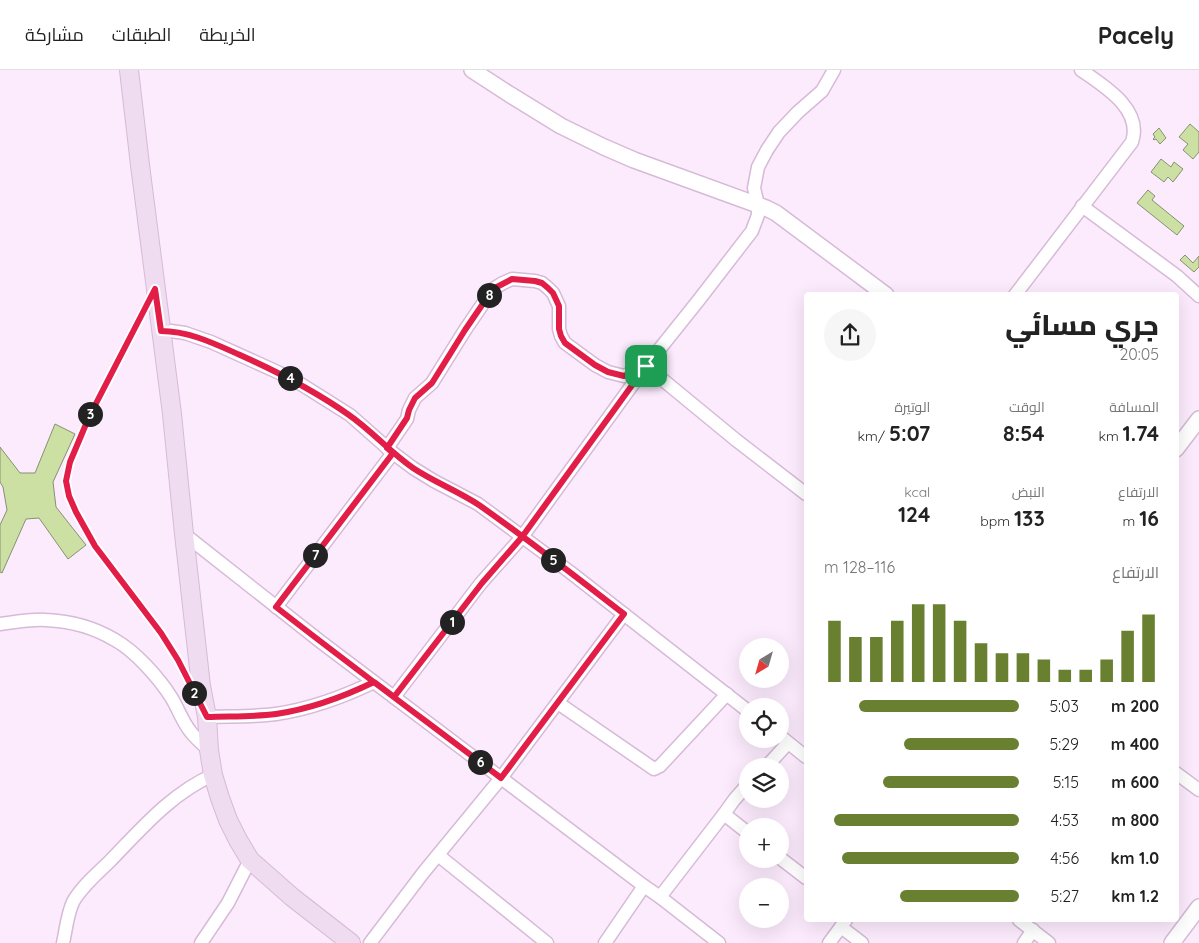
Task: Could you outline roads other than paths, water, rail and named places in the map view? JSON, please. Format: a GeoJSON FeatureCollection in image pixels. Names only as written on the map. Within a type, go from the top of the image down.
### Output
{"type":"FeatureCollection","features":[{"type":"Feature","properties":{"kind":"main road"},"geometry":{"type":"LineString","coordinates":[[129,70],[172,414],[201,686],[207,717],[213,775],[228,820],[250,860],[292,897],[351,943]]}},
{"type":"Feature","properties":{"kind":"street"},"geometry":{"type":"LineString","coordinates":[[472,70],[561,126],[604,147],[642,163],[766,208],[784,219],[882,292]]}},
{"type":"Feature","properties":{"kind":"street"},"geometry":{"type":"LineString","coordinates":[[394,697],[482,583],[522,537],[646,366],[752,231],[758,215],[754,188],[758,167],[779,132],[822,91],[834,70]]}},
{"type":"Feature","properties":{"kind":"street"},"geometry":{"type":"LineString","coordinates":[[1017,292],[1132,142],[1135,134],[1135,124],[1122,101],[1081,70]]}},
{"type":"Feature","properties":{"kind":"street"},"geometry":{"type":"LineString","coordinates":[[1082,206],[1177,276],[1199,296]]}},
{"type":"Feature","properties":{"kind":"street"},"geometry":{"type":"LineString","coordinates":[[276,607],[390,450],[415,398],[432,383],[493,289],[512,279],[542,283],[553,293],[559,306],[559,329],[565,343],[608,372],[624,376],[646,366]]}},
{"type":"Feature","properties":{"kind":"street"},"geometry":{"type":"LineString","coordinates":[[161,331],[185,333],[211,342],[296,381],[350,415],[413,468],[478,504],[739,704]]}},
{"type":"Feature","properties":{"kind":"street"},"geometry":{"type":"LineString","coordinates":[[646,366],[736,440],[804,492]]}},
{"type":"Feature","properties":{"kind":"street"},"geometry":{"type":"LineString","coordinates":[[1179,445],[1199,419]]}},
{"type":"Feature","properties":{"kind":"street"},"geometry":{"type":"LineString","coordinates":[[184,534],[374,682],[719,943]]}},
{"type":"Feature","properties":{"kind":"street"},"geometry":{"type":"LineString","coordinates":[[370,943],[501,778],[624,614]]}},
{"type":"Feature","properties":{"kind":"street"},"geometry":{"type":"LineString","coordinates":[[0,624],[45,620],[73,624],[117,640],[156,676],[172,698],[189,730],[209,750]]}},
{"type":"Feature","properties":{"kind":"street"},"geometry":{"type":"LineString","coordinates":[[207,717],[274,714],[298,710],[351,693],[374,682]]}},
{"type":"Feature","properties":{"kind":"street"},"geometry":{"type":"LineString","coordinates":[[558,703],[654,769],[660,766],[727,694]]}},
{"type":"Feature","properties":{"kind":"street"},"geometry":{"type":"LineString","coordinates":[[789,744],[804,755]]}},
{"type":"Feature","properties":{"kind":"street"},"geometry":{"type":"LineString","coordinates":[[63,943],[70,910],[80,891],[163,807],[201,780],[213,775]]}},
{"type":"Feature","properties":{"kind":"street"},"geometry":{"type":"LineString","coordinates":[[1179,775],[1199,790]]}},
{"type":"Feature","properties":{"kind":"street"},"geometry":{"type":"LineString","coordinates":[[660,897],[739,794]]}},
{"type":"Feature","properties":{"kind":"street"},"geometry":{"type":"LineString","coordinates":[[724,814],[739,825]]}},
{"type":"Feature","properties":{"kind":"street"},"geometry":{"type":"LineString","coordinates":[[438,855],[547,943]]}},
{"type":"Feature","properties":{"kind":"street"},"geometry":{"type":"LineString","coordinates":[[201,943],[228,903],[250,860]]}},
{"type":"Feature","properties":{"kind":"street"},"geometry":{"type":"LineString","coordinates":[[789,865],[804,876]]}},
{"type":"Feature","properties":{"kind":"street"},"geometry":{"type":"LineString","coordinates":[[605,943],[644,886]]}},
{"type":"Feature","properties":{"kind":"street"},"geometry":{"type":"LineString","coordinates":[[1172,943],[1199,907]]}},
{"type":"Feature","properties":{"kind":"street"},"geometry":{"type":"LineString","coordinates":[[1022,922],[1049,943]]}},
{"type":"Feature","properties":{"kind":"street"},"geometry":{"type":"LineString","coordinates":[[829,943],[843,923],[862,943]]}},
{"type":"Feature","properties":{"kind":"street"},"geometry":{"type":"LineString","coordinates":[[1024,943],[1033,930]]}},
{"type":"Feature","properties":{"kind":"lane"},"geometry":{"type":"LineString","coordinates":[[155,289],[89,417],[70,462],[66,481],[69,496],[76,512],[95,546],[161,633],[178,660],[207,717]]}}]}
